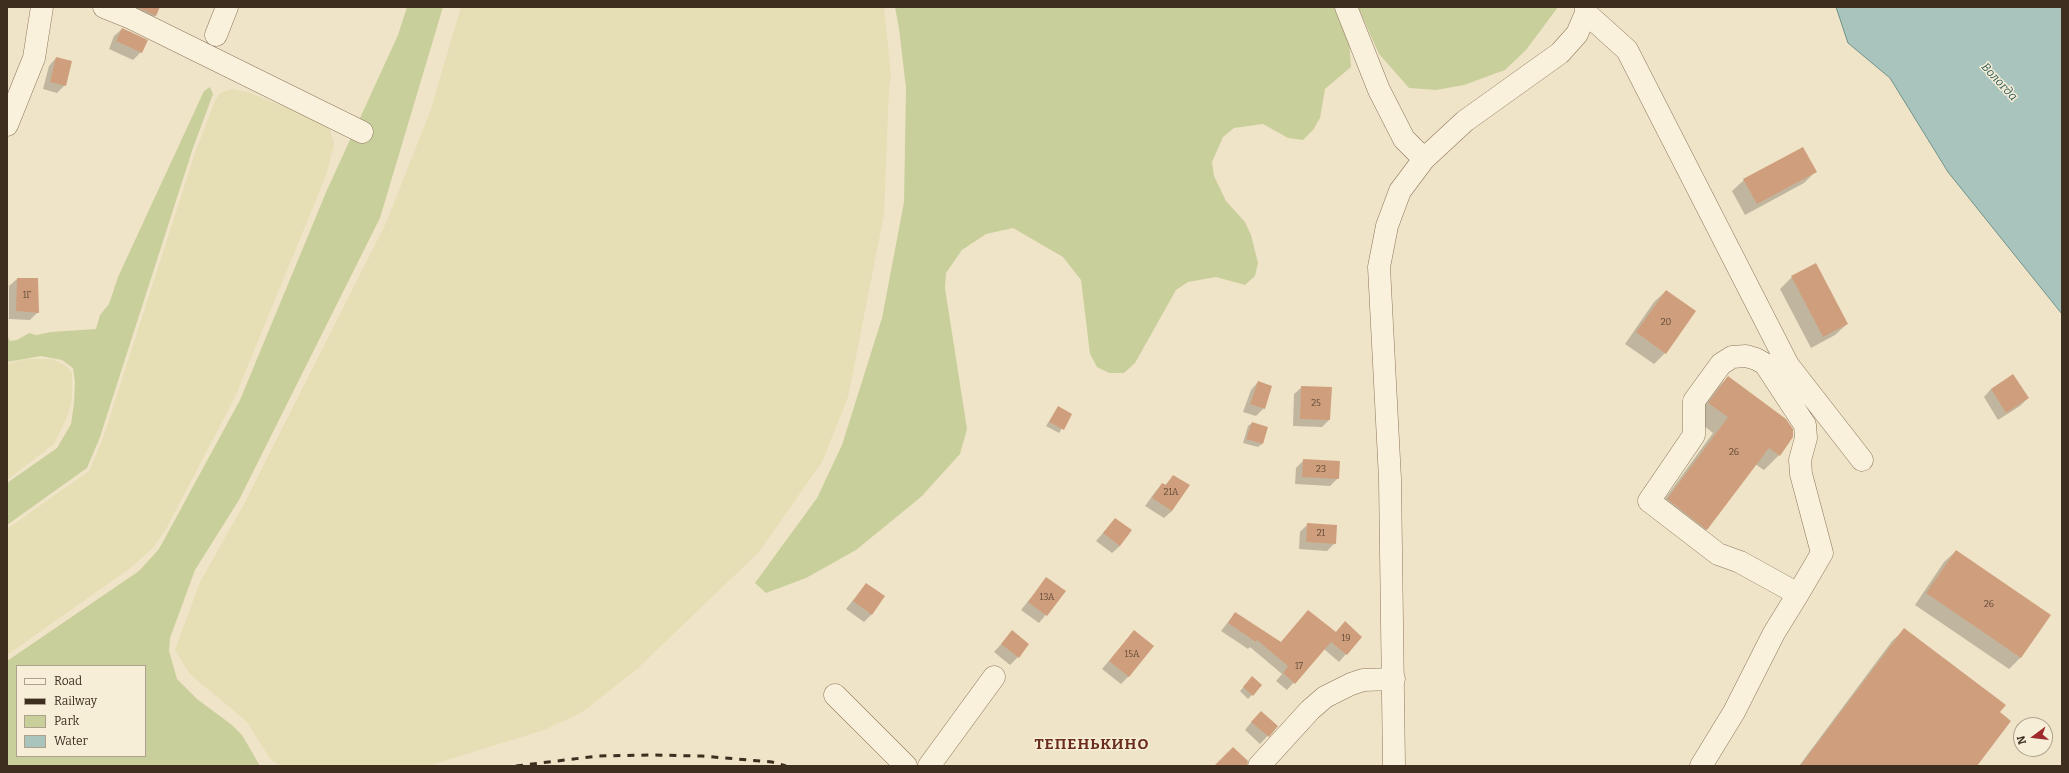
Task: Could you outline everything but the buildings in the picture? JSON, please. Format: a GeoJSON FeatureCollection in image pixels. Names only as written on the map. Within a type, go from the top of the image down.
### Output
{"type":"FeatureCollection","features":[{"type":"Feature","properties":{"kind":"street"},"geometry":{"type":"LineString","coordinates":[[7,125],[34,58],[42,7]]}},
{"type":"Feature","properties":{"kind":"street"},"geometry":{"type":"LineString","coordinates":[[104,7],[129,17],[362,132]]}},
{"type":"Feature","properties":{"kind":"street"},"geometry":{"type":"LineString","coordinates":[[216,35],[227,7]]}},
{"type":"Feature","properties":{"kind":"street"},"geometry":{"type":"LineString","coordinates":[[1346,7],[1379,90],[1404,139],[1424,159]]}},
{"type":"Feature","properties":{"kind":"street"},"geometry":{"type":"LineString","coordinates":[[1394,766],[1394,679],[1390,479],[1379,267],[1387,226],[1400,191],[1424,159],[1465,121],[1560,53],[1577,34],[1586,10],[1627,50],[1788,365],[1862,460]]}},
{"type":"Feature","properties":{"kind":"street"},"geometry":{"type":"LineString","coordinates":[[1702,766],[1714,749],[1774,633],[1798,594],[1822,553],[1801,474],[1800,460],[1806,438],[1805,425],[1765,364],[1746,356],[1732,358],[1721,364],[1694,401],[1694,435],[1649,501],[1718,554],[1740,562],[1798,594]]}},
{"type":"Feature","properties":{"kind":"street"},"geometry":{"type":"LineString","coordinates":[[929,766],[994,677]]}},
{"type":"Feature","properties":{"kind":"street"},"geometry":{"type":"LineString","coordinates":[[1259,766],[1310,710],[1325,697],[1340,688],[1357,682],[1394,679]]}},
{"type":"Feature","properties":{"kind":"street"},"geometry":{"type":"LineString","coordinates":[[835,695],[906,766]]}},
{"type":"Feature","properties":{"kind":"shaded area"},"geometry":{"type":"Polygon","coordinates":[[[461,7],[884,7],[891,75],[889,88],[884,215],[848,397],[822,462],[759,552],[637,669],[581,713],[544,730],[428,766],[282,766],[271,760],[247,722],[190,674],[175,650],[200,582],[244,504],[386,223],[430,112],[461,7]]]}},
{"type":"Feature","properties":{"kind":"shaded area"},"geometry":{"type":"Polygon","coordinates":[[[233,89],[248,92],[326,124],[330,130],[334,144],[327,173],[235,397],[165,531],[152,549],[129,569],[7,655],[7,529],[89,471],[103,438],[196,150],[216,99],[220,93],[233,89]]]}},
{"type":"Feature","properties":{"kind":"shaded area"},"geometry":{"type":"Polygon","coordinates":[[[26,359],[52,359],[66,366],[72,373],[72,399],[68,415],[54,444],[7,480],[7,364],[26,359]]]}},
{"type":"Feature","properties":{"kind":"green space"},"geometry":{"type":"Polygon","coordinates":[[[407,7],[443,7],[380,218],[239,500],[195,570],[170,638],[169,651],[177,679],[197,699],[232,725],[242,735],[260,766],[7,766],[7,661],[139,571],[159,549],[240,400],[327,190],[398,35],[407,7]]]}},
{"type":"Feature","properties":{"kind":"green space"},"geometry":{"type":"Polygon","coordinates":[[[895,7],[1342,7],[1348,25],[1351,67],[1325,89],[1320,118],[1313,130],[1303,140],[1288,138],[1263,124],[1234,128],[1223,137],[1212,162],[1214,176],[1226,201],[1245,222],[1251,235],[1258,263],[1255,276],[1245,285],[1216,277],[1188,282],[1176,290],[1135,363],[1124,373],[1109,373],[1097,367],[1090,354],[1081,280],[1063,257],[1013,228],[986,234],[962,250],[946,273],[945,288],[967,429],[960,454],[921,497],[856,550],[806,578],[766,593],[755,583],[817,498],[842,445],[882,318],[904,202],[906,88],[895,7]]]}},
{"type":"Feature","properties":{"kind":"green space"},"geometry":{"type":"Polygon","coordinates":[[[1358,7],[1558,7],[1526,50],[1505,70],[1464,85],[1436,90],[1409,88],[1379,54],[1358,7]]]}},
{"type":"Feature","properties":{"kind":"green space"},"geometry":{"type":"Polygon","coordinates":[[[210,87],[213,94],[193,148],[100,437],[87,468],[7,525],[7,483],[57,448],[71,424],[75,382],[73,368],[62,360],[41,356],[7,362],[7,335],[10,341],[17,340],[29,333],[36,335],[51,332],[96,329],[100,315],[109,304],[118,277],[204,91],[210,87]]]}},
{"type":"Feature","properties":{"kind":"water","name":"Вологда"},"geometry":{"type":"Polygon","coordinates":[[[1836,7],[2062,7],[2062,314],[1948,172],[1890,78],[1848,43],[1836,7]]]}},
{"type":"Feature","properties":{"kind":"railway"},"geometry":{"type":"LineString","coordinates":[[516,766],[598,756],[650,755],[702,756],[772,762],[786,766]]}},
{"type":"Feature","properties":{"kind":"district","name":"ТЕПЕНЬКИНО"},"geometry":{"type":"Point","coordinates":[1092,745]}}]}
